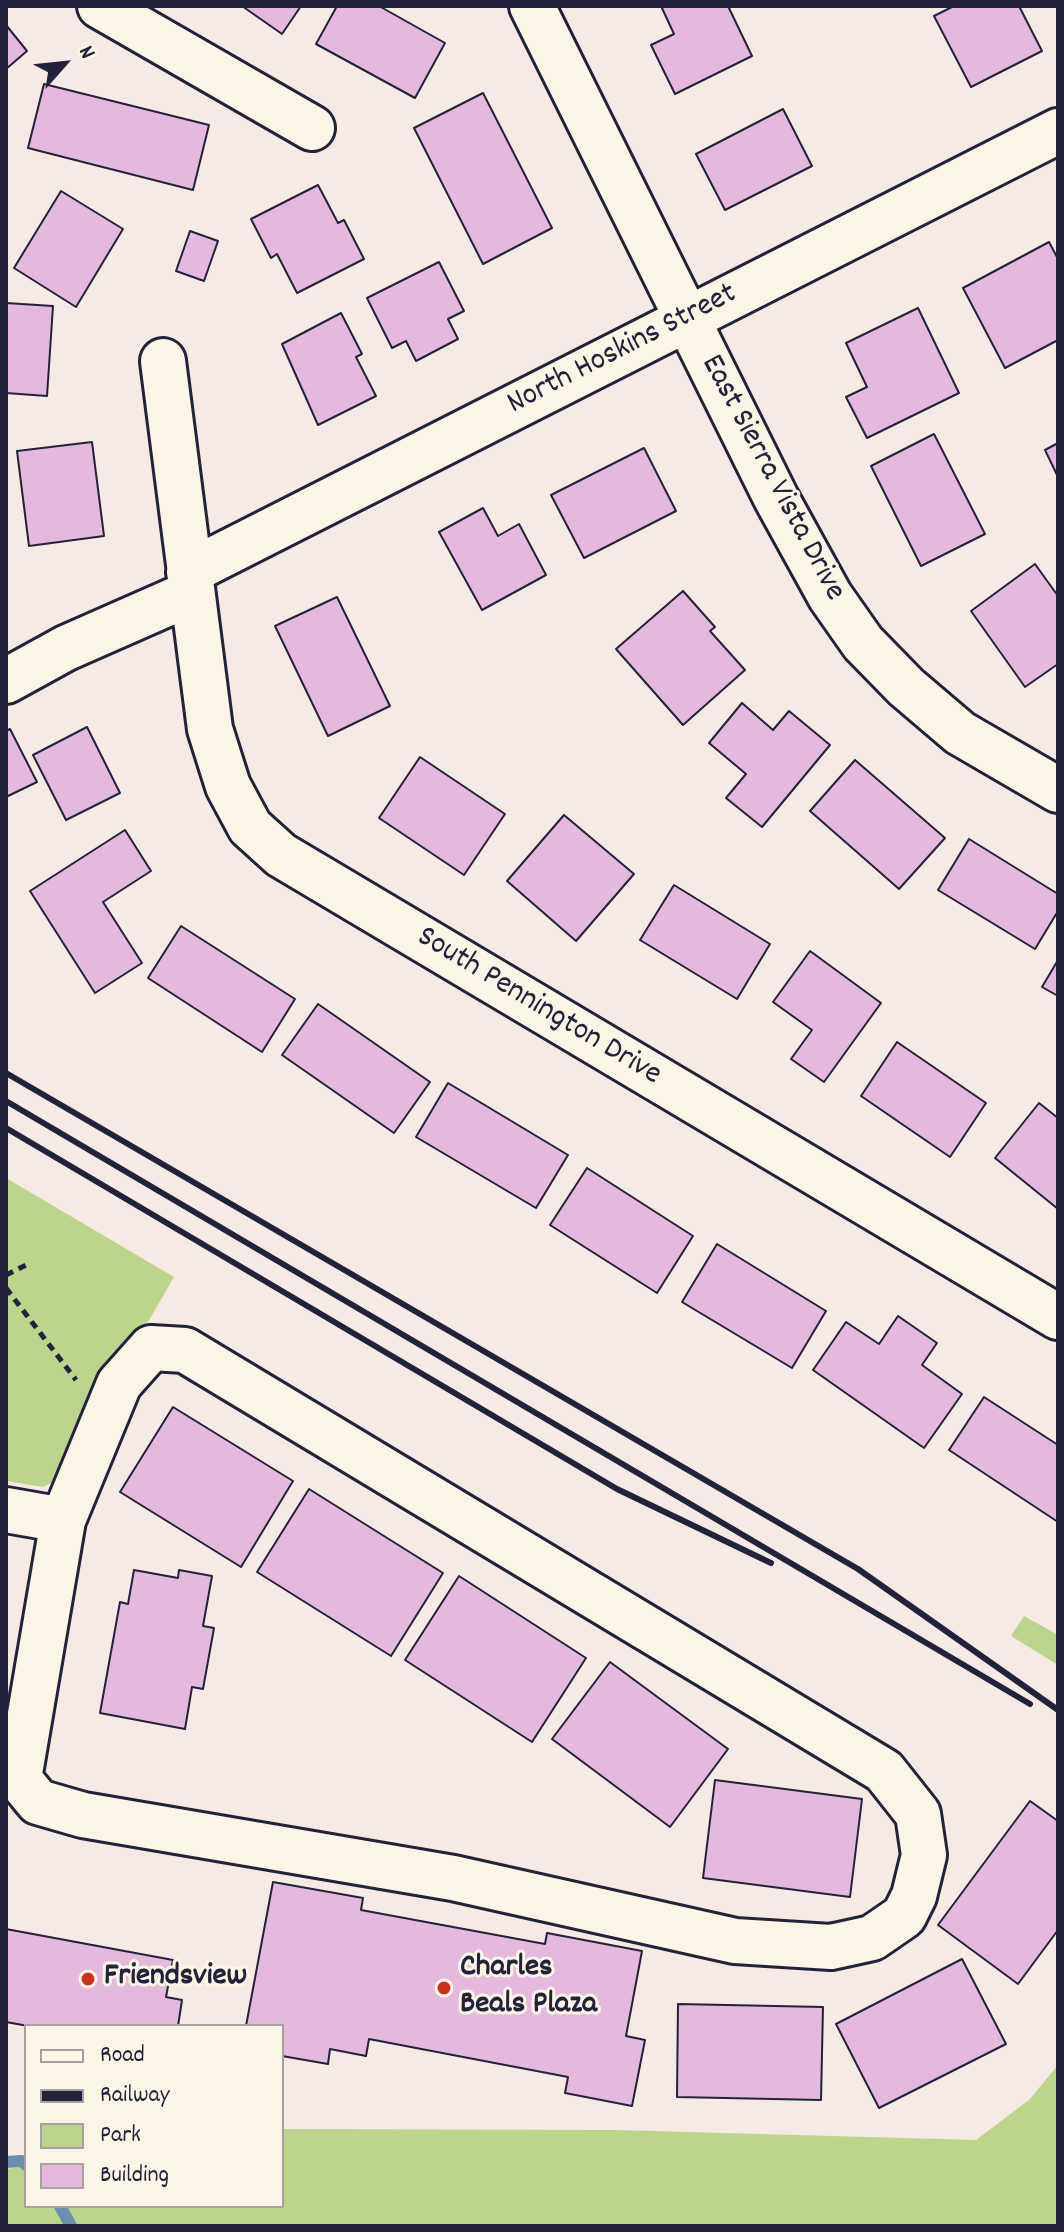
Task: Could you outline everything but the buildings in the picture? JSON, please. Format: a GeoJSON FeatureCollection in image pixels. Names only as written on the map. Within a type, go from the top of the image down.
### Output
{"type":"FeatureCollection","features":[{"type":"Feature","properties":{"kind":"street"},"geometry":{"type":"LineString","coordinates":[[100,6],[312,128]]}},
{"type":"Feature","properties":{"kind":"street","name":"East Sierra Vista Drive"},"geometry":{"type":"LineString","coordinates":[[532,6],[776,498],[830,596],[863,643],[906,687],[960,733],[1058,790]]}},
{"type":"Feature","properties":{"kind":"street","name":"North Hoskins Street"},"geometry":{"type":"LineString","coordinates":[[6,681],[688,318],[1058,131]]}},
{"type":"Feature","properties":{"kind":"street","name":"South Pennington Drive"},"geometry":{"type":"LineString","coordinates":[[163,361],[210,729],[228,786],[250,827],[281,855],[1058,1317]]}},
{"type":"Feature","properties":{"kind":"street"},"geometry":{"type":"LineString","coordinates":[[151,1348],[185,1350],[884,1771],[918,1814],[924,1855],[914,1896],[904,1916],[872,1938],[831,1947],[735,1941],[453,1878],[83,1815],[38,1802],[19,1779],[63,1520],[119,1384],[151,1348]]}},
{"type":"Feature","properties":{"kind":"street"},"geometry":{"type":"LineString","coordinates":[[6,1510],[63,1520]]}},
{"type":"Feature","properties":{"kind":"path"},"geometry":{"type":"LineString","coordinates":[[6,1275],[28,1264]]}},
{"type":"Feature","properties":{"kind":"path"},"geometry":{"type":"LineString","coordinates":[[6,1288],[81,1386]]}},
{"type":"Feature","properties":{"kind":"green space"},"geometry":{"type":"Polygon","coordinates":[[[6,1178],[174,1277],[148,1322],[134,1331],[110,1366],[59,1479],[43,1487],[6,1481],[6,1178]]]}},
{"type":"Feature","properties":{"kind":"green space"},"geometry":{"type":"Polygon","coordinates":[[[1024,1616],[1058,1635],[1058,1665],[1011,1636],[1024,1616]]]}},
{"type":"Feature","properties":{"kind":"green space"},"geometry":{"type":"Polygon","coordinates":[[[1058,2065],[1058,2226],[6,2226],[6,2169],[24,2166],[24,2208],[284,2208],[284,2129],[616,2130],[976,2140],[1029,2100],[1058,2065]]]}},
{"type":"Feature","properties":{"kind":"waterway"},"geometry":{"type":"LineString","coordinates":[[6,2162],[24,2163]]}},
{"type":"Feature","properties":{"kind":"waterway"},"geometry":{"type":"LineString","coordinates":[[61,2208],[71,2226]]}},
{"type":"Feature","properties":{"kind":"railway"},"geometry":{"type":"LineString","coordinates":[[6,1073],[858,1569],[1058,1710]]}},
{"type":"Feature","properties":{"kind":"railway"},"geometry":{"type":"LineString","coordinates":[[6,1101],[1030,1704]]}},
{"type":"Feature","properties":{"kind":"railway"},"geometry":{"type":"LineString","coordinates":[[6,1128],[617,1489],[771,1563]]}},
{"type":"Feature","properties":{"kind":"place","name":"Friendsview"},"geometry":{"type":"Point","coordinates":[88,1979]}},
{"type":"Feature","properties":{"kind":"place","name":"Charles Beals Plaza"},"geometry":{"type":"Point","coordinates":[444,1988]}}]}
